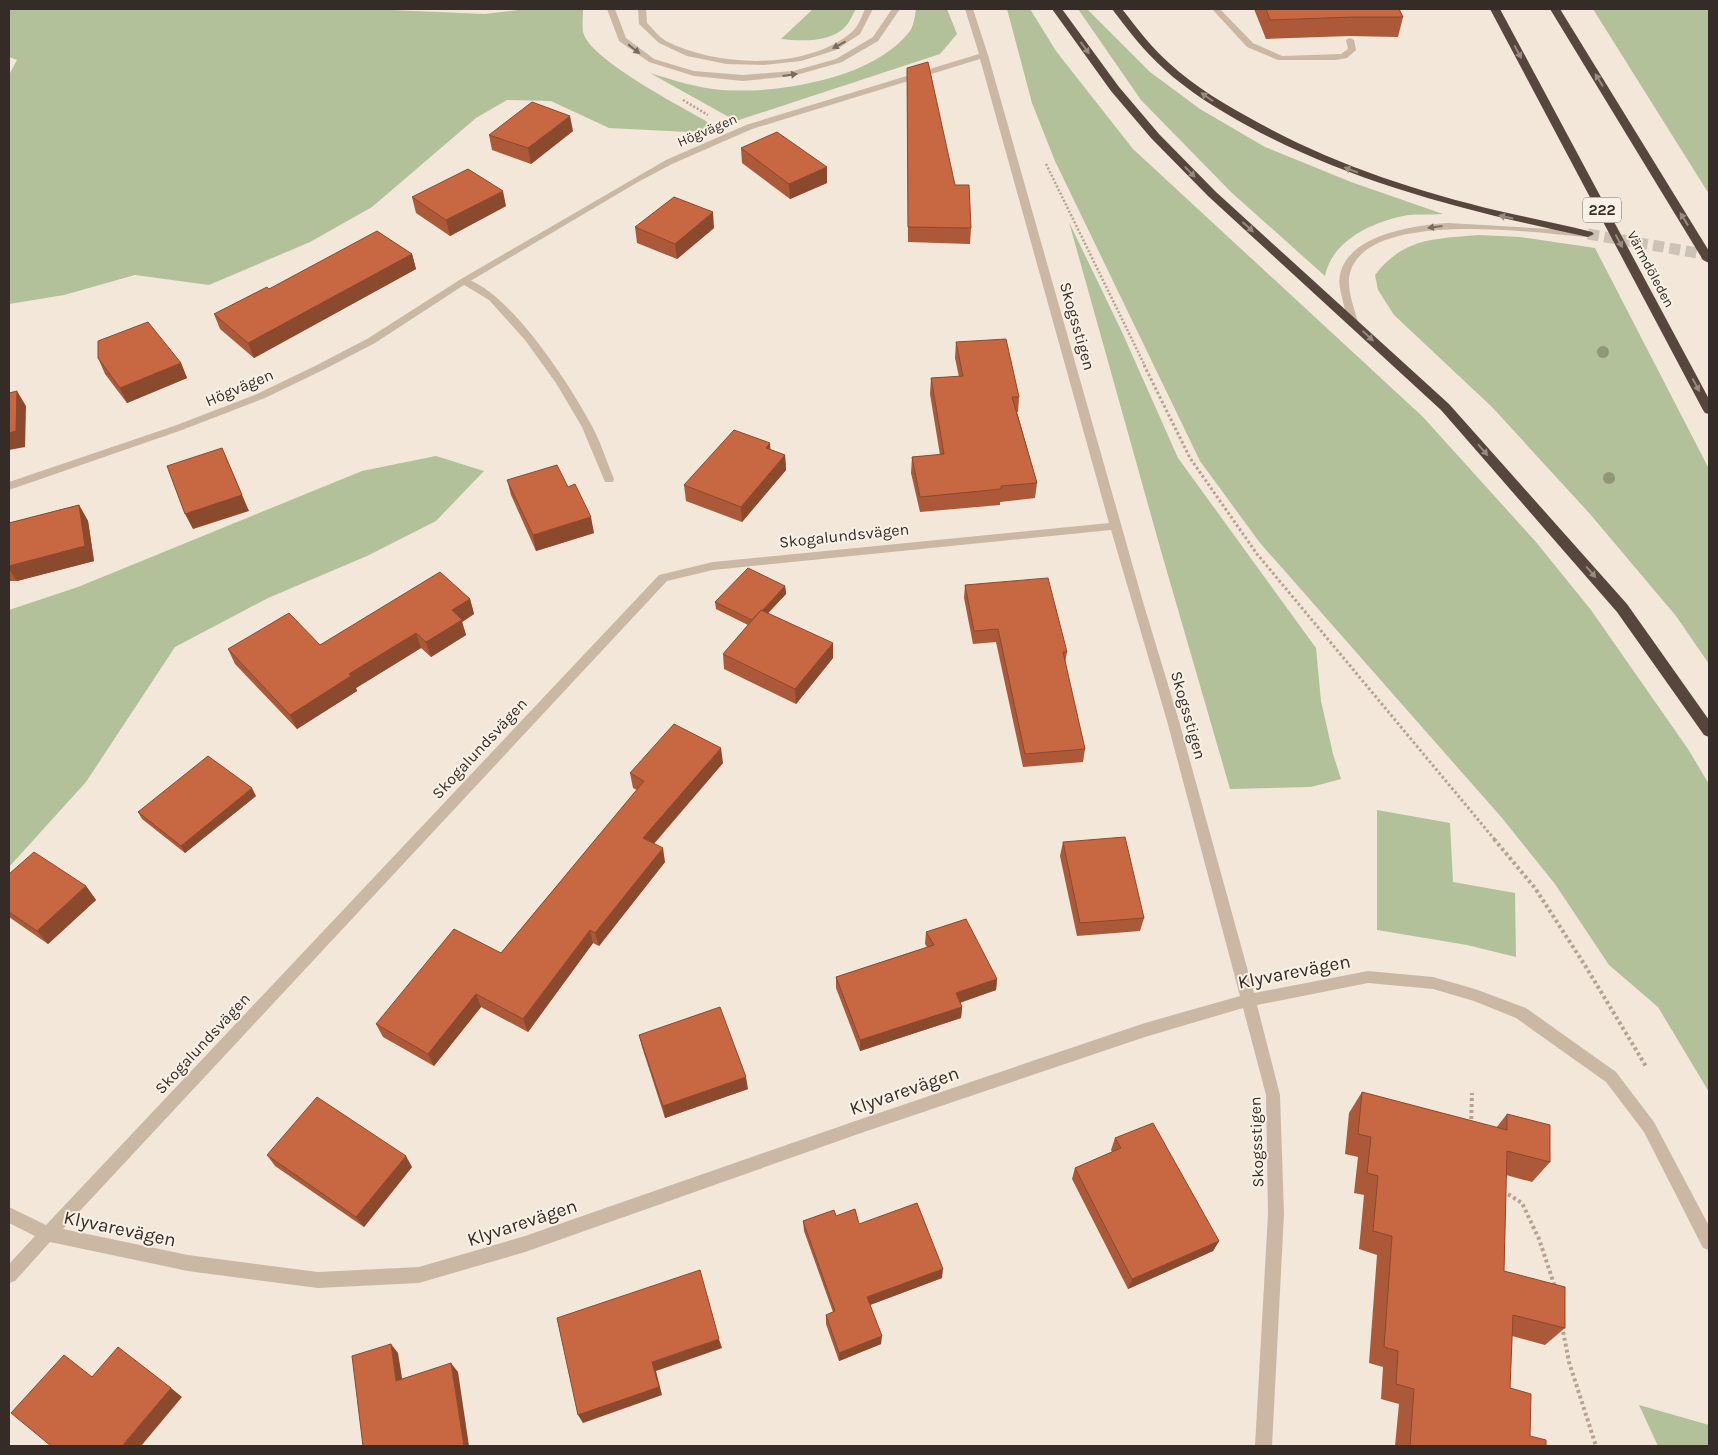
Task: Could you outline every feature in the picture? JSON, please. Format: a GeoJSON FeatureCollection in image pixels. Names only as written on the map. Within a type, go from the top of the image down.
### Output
{"type":"FeatureCollection","features":[{"type":"Feature","properties":{"kind":"highway"},"geometry":{"type":"LineString","coordinates":[[1057,9],[1115,89],[1155,136],[1212,194],[1445,407],[1622,608],[1709,731]]}},
{"type":"Feature","properties":{"kind":"highway"},"geometry":{"type":"LineString","coordinates":[[1117,9],[1157,57],[1180,77],[1220,106],[1295,147],[1351,171],[1429,197],[1497,215],[1588,234]]}},
{"type":"Feature","properties":{"kind":"highway","name":"Värmdöleden"},"geometry":{"type":"LineString","coordinates":[[1495,9],[1709,410]]}},
{"type":"Feature","properties":{"kind":"highway"},"geometry":{"type":"LineString","coordinates":[[1554,9],[1709,260]]}},
{"type":"Feature","properties":{"kind":"street"},"geometry":{"type":"LineString","coordinates":[[611,9],[612,24],[620,36],[630,47],[650,59],[674,68],[696,73],[750,79],[806,73],[840,61],[873,42],[892,19],[896,9]]}},
{"type":"Feature","properties":{"kind":"street"},"geometry":{"type":"LineString","coordinates":[[642,9],[642,22],[652,35],[669,47],[705,58],[767,63],[812,56],[846,42],[862,28],[868,17],[869,9]]}},
{"type":"Feature","properties":{"kind":"street","name":"Skogsstigen"},"geometry":{"type":"LineString","coordinates":[[969,9],[984,55],[1137,602],[1184,760],[1273,1095],[1276,1214],[1264,1446]]}},
{"type":"Feature","properties":{"kind":"street"},"geometry":{"type":"LineString","coordinates":[[1216,9],[1250,45],[1281,58],[1344,56],[1352,50],[1350,40]]}},
{"type":"Feature","properties":{"kind":"street","name":"Högvägen"},"geometry":{"type":"LineString","coordinates":[[9,486],[142,442],[261,396],[370,341],[634,180],[669,162],[749,127],[984,55]]}},
{"type":"Feature","properties":{"kind":"street"},"geometry":{"type":"LineString","coordinates":[[1353,322],[1345,274],[1350,260],[1366,246],[1392,235],[1448,226],[1588,234]]}},
{"type":"Feature","properties":{"kind":"street"},"geometry":{"type":"LineString","coordinates":[[464,282],[492,298],[528,338],[560,382],[587,427],[609,479]]}},
{"type":"Feature","properties":{"kind":"street","name":"Skogalundsvägen"},"geometry":{"type":"LineString","coordinates":[[9,1275],[663,578],[713,566],[1116,526]]}},
{"type":"Feature","properties":{"kind":"street","name":"Klyvarevägen"},"geometry":{"type":"LineString","coordinates":[[9,1215],[48,1234],[188,1263],[318,1280],[420,1275],[525,1244],[864,1125],[1145,1030],[1248,1000],[1368,977],[1401,979],[1442,985],[1475,995],[1521,1013],[1611,1077],[1649,1127],[1709,1242]]}},
{"type":"Feature","properties":{"kind":"path"},"geometry":{"type":"LineString","coordinates":[[1044,160],[1190,458],[1257,554],[1535,888],[1586,967],[1647,1069]]}},
{"type":"Feature","properties":{"kind":"path"},"geometry":{"type":"LineString","coordinates":[[1470,1134],[1472,1093]]}},
{"type":"Feature","properties":{"kind":"path"},"geometry":{"type":"LineString","coordinates":[[1501,1190],[1522,1203],[1539,1239],[1556,1290]]}},
{"type":"Feature","properties":{"kind":"path"},"geometry":{"type":"LineString","coordinates":[[1561,1317],[1569,1362],[1596,1446]]}},
{"type":"Feature","properties":{"kind":"green space"},"geometry":{"type":"Polygon","coordinates":[[[9,9],[367,9],[485,14],[526,9],[583,9],[583,32],[589,43],[601,55],[637,81],[706,121],[712,129],[688,132],[609,128],[551,101],[507,100],[476,118],[372,207],[310,242],[209,285],[135,275],[64,295],[9,304],[9,75],[17,60],[9,57],[9,9]]]}},
{"type":"Feature","properties":{"kind":"green space"},"geometry":{"type":"Polygon","coordinates":[[[813,9],[856,9],[840,32],[815,40],[781,39],[813,9]]]}},
{"type":"Feature","properties":{"kind":"green space"},"geometry":{"type":"Polygon","coordinates":[[[916,9],[947,9],[957,34],[940,54],[736,121],[650,73],[694,86],[744,91],[796,86],[823,80],[849,72],[873,61],[894,47],[910,31],[916,9]]]}},
{"type":"Feature","properties":{"kind":"green space"},"geometry":{"type":"Polygon","coordinates":[[[1007,9],[1030,9],[1056,51],[1133,149],[1423,417],[1536,542],[1591,610],[1688,749],[1709,784],[1709,1092],[1658,1007],[1609,965],[1555,884],[1502,818],[1260,543],[1200,461],[1055,161],[1032,103],[1007,9]]]}},
{"type":"Feature","properties":{"kind":"green space"},"geometry":{"type":"Polygon","coordinates":[[[1078,9],[1087,9],[1150,72],[1200,109],[1265,147],[1351,182],[1443,214],[1408,215],[1369,227],[1345,242],[1336,252],[1329,263],[1325,276],[1231,192],[1141,100],[1078,9]]]}},
{"type":"Feature","properties":{"kind":"green space"},"geometry":{"type":"Polygon","coordinates":[[[1593,9],[1709,9],[1709,194],[1593,9]]]}},
{"type":"Feature","properties":{"kind":"green space"},"geometry":{"type":"Polygon","coordinates":[[[1069,222],[1122,332],[1178,458],[1316,648],[1321,701],[1333,754],[1341,779],[1311,787],[1230,789],[1069,222]]]}},
{"type":"Feature","properties":{"kind":"green space"},"geometry":{"type":"Polygon","coordinates":[[[1479,235],[1520,237],[1595,248],[1709,469],[1709,664],[1676,616],[1590,514],[1492,407],[1394,315],[1378,290],[1375,275],[1397,253],[1422,242],[1435,239],[1479,235]]]}},
{"type":"Feature","properties":{"kind":"green space"},"geometry":{"type":"Polygon","coordinates":[[[436,456],[484,471],[436,521],[367,556],[268,598],[175,647],[86,782],[9,867],[9,610],[78,587],[362,471],[436,456]]]}},
{"type":"Feature","properties":{"kind":"green space"},"geometry":{"type":"Polygon","coordinates":[[[1377,810],[1450,823],[1453,882],[1515,893],[1516,957],[1467,945],[1377,930],[1377,810]]]}},
{"type":"Feature","properties":{"kind":"green space"},"geometry":{"type":"Polygon","coordinates":[[[1639,1405],[1709,1425],[1709,1446],[1658,1446],[1639,1405]]]}},
{"type":"Feature","properties":{"kind":"building"},"geometry":{"type":"Polygon","coordinates":[[[1266,9],[1399,9],[1403,17],[1270,20],[1266,9]]]}},
{"type":"Feature","properties":{"kind":"building"},"geometry":{"type":"Polygon","coordinates":[[[928,62],[955,185],[969,185],[971,228],[908,227],[907,68],[928,62]]]}},
{"type":"Feature","properties":{"kind":"building"},"geometry":{"type":"Polygon","coordinates":[[[532,102],[570,116],[528,148],[489,135],[532,102]]]}},
{"type":"Feature","properties":{"kind":"building"},"geometry":{"type":"Polygon","coordinates":[[[777,132],[827,167],[789,184],[741,148],[777,132]]]}},
{"type":"Feature","properties":{"kind":"building"},"geometry":{"type":"Polygon","coordinates":[[[468,169],[503,191],[446,220],[412,197],[468,169]]]}},
{"type":"Feature","properties":{"kind":"building"},"geometry":{"type":"Polygon","coordinates":[[[674,197],[713,212],[675,244],[635,227],[674,197]]]}},
{"type":"Feature","properties":{"kind":"building"},"geometry":{"type":"Polygon","coordinates":[[[377,231],[412,254],[248,343],[214,314],[267,287],[269,289],[377,231]]]}},
{"type":"Feature","properties":{"kind":"building"},"geometry":{"type":"Polygon","coordinates":[[[148,322],[181,363],[120,388],[98,358],[98,341],[148,322]]]}},
{"type":"Feature","properties":{"kind":"building"},"geometry":{"type":"Polygon","coordinates":[[[1006,339],[1019,397],[1012,397],[1037,483],[1001,486],[1001,489],[920,497],[912,457],[944,454],[931,378],[963,376],[956,342],[1006,339]]]}},
{"type":"Feature","properties":{"kind":"building"},"geometry":{"type":"Polygon","coordinates":[[[17,391],[16,431],[9,433],[9,393],[17,391]]]}},
{"type":"Feature","properties":{"kind":"building"},"geometry":{"type":"Polygon","coordinates":[[[734,430],[770,443],[766,448],[785,455],[741,507],[684,485],[734,430]]]}},
{"type":"Feature","properties":{"kind":"building"},"geometry":{"type":"Polygon","coordinates":[[[222,448],[242,495],[185,514],[167,466],[222,448]]]}},
{"type":"Feature","properties":{"kind":"building"},"geometry":{"type":"Polygon","coordinates":[[[557,465],[568,487],[575,484],[591,517],[533,535],[507,480],[557,465]]]}},
{"type":"Feature","properties":{"kind":"building"},"geometry":{"type":"Polygon","coordinates":[[[79,505],[85,546],[9,566],[9,523],[79,505]]]}},
{"type":"Feature","properties":{"kind":"building"},"geometry":{"type":"Polygon","coordinates":[[[748,568],[785,586],[752,620],[715,602],[748,568]]]}},
{"type":"Feature","properties":{"kind":"building"},"geometry":{"type":"Polygon","coordinates":[[[440,572],[470,599],[452,610],[462,620],[426,642],[416,633],[349,674],[351,676],[290,715],[228,649],[289,613],[320,645],[440,572]]]}},
{"type":"Feature","properties":{"kind":"building"},"geometry":{"type":"Polygon","coordinates":[[[1048,578],[1067,652],[1063,652],[1085,749],[1025,754],[998,629],[974,631],[965,585],[1048,578]]]}},
{"type":"Feature","properties":{"kind":"building"},"geometry":{"type":"Polygon","coordinates":[[[761,610],[833,643],[795,689],[723,654],[761,610]]]}},
{"type":"Feature","properties":{"kind":"building"},"geometry":{"type":"Polygon","coordinates":[[[674,724],[721,748],[643,838],[663,848],[595,933],[590,930],[523,1019],[476,994],[428,1054],[376,1024],[454,929],[501,953],[644,781],[630,773],[674,724]]]}},
{"type":"Feature","properties":{"kind":"building"},"geometry":{"type":"Polygon","coordinates":[[[208,756],[252,788],[181,846],[138,812],[208,756]]]}},
{"type":"Feature","properties":{"kind":"building"},"geometry":{"type":"Polygon","coordinates":[[[1125,837],[1144,918],[1080,923],[1063,842],[1125,837]]]}},
{"type":"Feature","properties":{"kind":"building"},"geometry":{"type":"Polygon","coordinates":[[[34,852],[86,886],[37,931],[9,912],[9,874],[34,852]]]}},
{"type":"Feature","properties":{"kind":"building"},"geometry":{"type":"Polygon","coordinates":[[[966,919],[997,979],[956,993],[962,1007],[860,1040],[836,977],[934,945],[926,932],[966,919]]]}},
{"type":"Feature","properties":{"kind":"building"},"geometry":{"type":"Polygon","coordinates":[[[720,1007],[746,1077],[663,1106],[639,1035],[720,1007]]]}},
{"type":"Feature","properties":{"kind":"building"},"geometry":{"type":"Polygon","coordinates":[[[1362,1092],[1507,1130],[1507,1114],[1550,1125],[1550,1162],[1507,1151],[1504,1271],[1565,1287],[1565,1328],[1513,1315],[1510,1388],[1531,1394],[1530,1436],[1546,1440],[1546,1446],[1410,1446],[1414,1389],[1396,1384],[1398,1351],[1384,1347],[1392,1236],[1373,1231],[1378,1176],[1367,1173],[1371,1137],[1358,1134],[1362,1092]]]}},
{"type":"Feature","properties":{"kind":"building"},"geometry":{"type":"Polygon","coordinates":[[[317,1097],[406,1156],[356,1217],[267,1155],[317,1097]]]}},
{"type":"Feature","properties":{"kind":"building"},"geometry":{"type":"Polygon","coordinates":[[[1153,1123],[1219,1241],[1132,1279],[1075,1168],[1121,1148],[1115,1138],[1153,1123]]]}},
{"type":"Feature","properties":{"kind":"building"},"geometry":{"type":"Polygon","coordinates":[[[917,1203],[943,1269],[867,1297],[882,1336],[839,1353],[826,1315],[835,1311],[803,1221],[834,1210],[836,1216],[855,1209],[859,1224],[917,1203]]]}},
{"type":"Feature","properties":{"kind":"building"},"geometry":{"type":"Polygon","coordinates":[[[700,1270],[719,1339],[652,1362],[659,1387],[578,1415],[557,1318],[700,1270]]]}},
{"type":"Feature","properties":{"kind":"building"},"geometry":{"type":"Polygon","coordinates":[[[391,1344],[396,1381],[451,1363],[464,1446],[363,1446],[352,1356],[391,1344]]]}},
{"type":"Feature","properties":{"kind":"building"},"geometry":{"type":"Polygon","coordinates":[[[118,1347],[171,1388],[122,1446],[51,1446],[11,1413],[64,1355],[92,1377],[118,1347]]]}},
{"type":"Feature","properties":{"kind":"tunnel"},"geometry":{"type":"LineString","coordinates":[[1588,234],[1709,255]]}}]}
